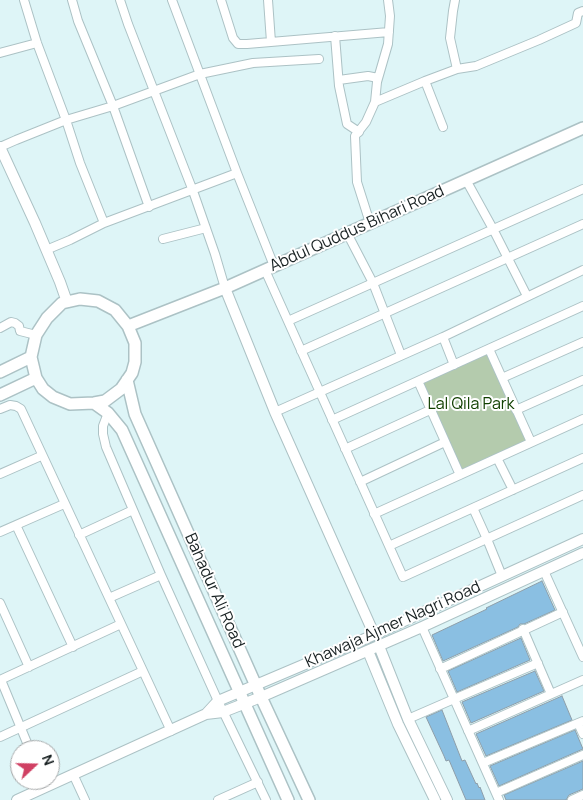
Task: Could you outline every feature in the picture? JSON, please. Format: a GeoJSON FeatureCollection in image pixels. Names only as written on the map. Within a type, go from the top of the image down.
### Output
{"type":"FeatureCollection","features":[{"type":"Feature","properties":{"kind":"main road","name":"Abdul Quddus Bihari Road"},"geometry":{"type":"LineString","coordinates":[[128,326],[225,288],[583,128]]}},
{"type":"Feature","properties":{"kind":"main road"},"geometry":{"type":"LineString","coordinates":[[80,299],[98,302],[115,310],[128,326],[135,343],[135,362],[132,373],[122,389],[105,401],[70,404],[53,397],[43,389],[36,378],[31,357],[36,335],[47,318],[62,303],[67,302],[80,299]]}},
{"type":"Feature","properties":{"kind":"main road"},"geometry":{"type":"LineString","coordinates":[[0,372],[31,357]]}},
{"type":"Feature","properties":{"kind":"main road"},"geometry":{"type":"LineString","coordinates":[[0,395],[36,378]]}},
{"type":"Feature","properties":{"kind":"main road","name":"Bahadur Ali Road"},"geometry":{"type":"LineString","coordinates":[[127,380],[135,414],[309,800]]}},
{"type":"Feature","properties":{"kind":"main road","name":"Bahadur Ali Road"},"geometry":{"type":"LineString","coordinates":[[94,403],[108,414],[122,430],[288,800]]}},
{"type":"Feature","properties":{"kind":"street"},"geometry":{"type":"LineString","coordinates":[[24,0],[37,43],[80,163],[104,223]]}},
{"type":"Feature","properties":{"kind":"street"},"geometry":{"type":"LineString","coordinates":[[72,0],[78,21],[113,106],[149,206]]}},
{"type":"Feature","properties":{"kind":"street"},"geometry":{"type":"LineString","coordinates":[[120,0],[193,191],[225,288],[275,412],[374,634]]}},
{"type":"Feature","properties":{"kind":"street"},"geometry":{"type":"LineString","coordinates":[[172,0],[237,173],[288,321],[403,577],[583,495]]}},
{"type":"Feature","properties":{"kind":"street"},"geometry":{"type":"LineString","coordinates":[[221,0],[232,38],[238,44],[389,32]]}},
{"type":"Feature","properties":{"kind":"street"},"geometry":{"type":"LineString","coordinates":[[268,0],[271,42]]}},
{"type":"Feature","properties":{"kind":"street"},"geometry":{"type":"LineString","coordinates":[[370,223],[358,182],[355,136],[366,122],[375,102],[378,78],[388,44],[390,16],[388,0]]}},
{"type":"Feature","properties":{"kind":"street"},"geometry":{"type":"LineString","coordinates":[[456,0],[452,10],[450,38],[457,70]]}},
{"type":"Feature","properties":{"kind":"street"},"geometry":{"type":"LineString","coordinates":[[375,102],[425,81],[457,70],[476,66],[580,26],[578,13],[583,11]]}},
{"type":"Feature","properties":{"kind":"street"},"geometry":{"type":"LineString","coordinates":[[335,36],[339,80],[347,124],[358,132]]}},
{"type":"Feature","properties":{"kind":"street"},"geometry":{"type":"LineString","coordinates":[[0,53],[37,43]]}},
{"type":"Feature","properties":{"kind":"street"},"geometry":{"type":"LineString","coordinates":[[67,302],[60,282],[0,147],[66,120],[113,106],[200,74],[253,63],[319,59]]}},
{"type":"Feature","properties":{"kind":"street"},"geometry":{"type":"LineString","coordinates":[[339,80],[368,76],[378,78]]}},
{"type":"Feature","properties":{"kind":"street"},"geometry":{"type":"LineString","coordinates":[[425,81],[443,128]]}},
{"type":"Feature","properties":{"kind":"street"},"geometry":{"type":"LineString","coordinates":[[46,250],[104,223],[237,173]]}},
{"type":"Feature","properties":{"kind":"street"},"geometry":{"type":"LineString","coordinates":[[466,180],[527,296]]}},
{"type":"Feature","properties":{"kind":"street"},"geometry":{"type":"LineString","coordinates":[[288,321],[583,188]]}},
{"type":"Feature","properties":{"kind":"street"},"geometry":{"type":"LineString","coordinates":[[301,351],[583,224]]}},
{"type":"Feature","properties":{"kind":"street"},"geometry":{"type":"LineString","coordinates":[[163,239],[206,228]]}},
{"type":"Feature","properties":{"kind":"street"},"geometry":{"type":"LineString","coordinates":[[347,233],[373,283],[401,355]]}},
{"type":"Feature","properties":{"kind":"street"},"geometry":{"type":"LineString","coordinates":[[275,412],[583,270]]}},
{"type":"Feature","properties":{"kind":"street"},"geometry":{"type":"LineString","coordinates":[[332,420],[583,306]]}},
{"type":"Feature","properties":{"kind":"street"},"geometry":{"type":"LineString","coordinates":[[0,328],[11,322],[15,323],[20,331],[36,335]]}},
{"type":"Feature","properties":{"kind":"street"},"geometry":{"type":"LineString","coordinates":[[443,336],[454,365]]}},
{"type":"Feature","properties":{"kind":"street"},"geometry":{"type":"LineString","coordinates":[[502,378],[583,342]]}},
{"type":"Feature","properties":{"kind":"street"},"geometry":{"type":"LineString","coordinates":[[489,349],[531,442]]}},
{"type":"Feature","properties":{"kind":"street"},"geometry":{"type":"LineString","coordinates":[[516,410],[583,380]]}},
{"type":"Feature","properties":{"kind":"street"},"geometry":{"type":"LineString","coordinates":[[418,381],[460,475]]}},
{"type":"Feature","properties":{"kind":"street"},"geometry":{"type":"LineString","coordinates":[[0,409],[16,406],[21,410],[171,731]]}},
{"type":"Feature","properties":{"kind":"street"},"geometry":{"type":"LineString","coordinates":[[345,449],[430,410]]}},
{"type":"Feature","properties":{"kind":"street"},"geometry":{"type":"LineString","coordinates":[[108,414],[103,426],[106,447],[218,701],[266,800]]}},
{"type":"Feature","properties":{"kind":"street"},"geometry":{"type":"LineString","coordinates":[[374,514],[583,419]]}},
{"type":"Feature","properties":{"kind":"street"},"geometry":{"type":"LineString","coordinates":[[360,482],[445,442]]}},
{"type":"Feature","properties":{"kind":"street"},"geometry":{"type":"LineString","coordinates":[[0,474],[41,456]]}},
{"type":"Feature","properties":{"kind":"street"},"geometry":{"type":"LineString","coordinates":[[497,458],[513,490]]}},
{"type":"Feature","properties":{"kind":"street"},"geometry":{"type":"LineString","coordinates":[[389,546],[583,458]]}},
{"type":"Feature","properties":{"kind":"street"},"geometry":{"type":"LineString","coordinates":[[0,532],[64,504]]}},
{"type":"Feature","properties":{"kind":"street"},"geometry":{"type":"LineString","coordinates":[[473,508],[502,576]]}},
{"type":"Feature","properties":{"kind":"street"},"geometry":{"type":"LineString","coordinates":[[79,535],[133,510]]}},
{"type":"Feature","properties":{"kind":"street"},"geometry":{"type":"LineString","coordinates":[[16,525],[73,647]]}},
{"type":"Feature","properties":{"kind":"street","name":"Khawaja Ajmer Nagri Road"},"geometry":{"type":"LineString","coordinates":[[206,714],[218,701],[374,634],[583,539]]}},
{"type":"Feature","properties":{"kind":"street","name":"Khawaja Ajmer Nagri Road"},"geometry":{"type":"LineString","coordinates":[[60,778],[73,774],[206,714],[223,712],[261,697],[379,646],[583,553]]}},
{"type":"Feature","properties":{"kind":"street"},"geometry":{"type":"LineString","coordinates":[[544,571],[583,657]]}},
{"type":"Feature","properties":{"kind":"street"},"geometry":{"type":"LineString","coordinates":[[108,598],[161,575]]}},
{"type":"Feature","properties":{"kind":"street"},"geometry":{"type":"LineString","coordinates":[[0,603],[29,667]]}},
{"type":"Feature","properties":{"kind":"street"},"geometry":{"type":"LineString","coordinates":[[440,669],[563,612]]}},
{"type":"Feature","properties":{"kind":"street"},"geometry":{"type":"LineString","coordinates":[[26,740],[0,680],[121,624]]}},
{"type":"Feature","properties":{"kind":"street"},"geometry":{"type":"LineString","coordinates":[[422,626],[498,797],[583,755]]}},
{"type":"Feature","properties":{"kind":"street"},"geometry":{"type":"LineString","coordinates":[[523,630],[551,694]]}},
{"type":"Feature","properties":{"kind":"street"},"geometry":{"type":"LineString","coordinates":[[379,646],[408,719],[447,800]]}},
{"type":"Feature","properties":{"kind":"street"},"geometry":{"type":"LineString","coordinates":[[368,650],[398,724],[435,800]]}},
{"type":"Feature","properties":{"kind":"street"},"geometry":{"type":"LineString","coordinates":[[408,719],[538,662]]}},
{"type":"Feature","properties":{"kind":"street"},"geometry":{"type":"LineString","coordinates":[[0,738],[143,671]]}},
{"type":"Feature","properties":{"kind":"street"},"geometry":{"type":"LineString","coordinates":[[468,731],[583,680]]}},
{"type":"Feature","properties":{"kind":"street"},"geometry":{"type":"LineString","coordinates":[[483,763],[580,722],[583,734]]}},
{"type":"Feature","properties":{"kind":"street"},"geometry":{"type":"LineString","coordinates":[[73,774],[85,800]]}},
{"type":"Feature","properties":{"kind":"street"},"geometry":{"type":"LineString","coordinates":[[218,800],[258,782]]}},
{"type":"Feature","properties":{"kind":"street","name":"Khawaja Ajmer Nagri Road"},"geometry":{"type":"LineString","coordinates":[[16,800],[32,790]]}},
{"type":"Feature","properties":{"kind":"street"},"geometry":{"type":"LineString","coordinates":[[572,800],[583,795]]}},
{"type":"Feature","properties":{"kind":"green space","name":"Lal Qila Park"},"geometry":{"type":"Polygon","coordinates":[[[489,349],[531,442],[460,475],[418,381],[489,349]]]}},
{"type":"Feature","properties":{"kind":"building"},"geometry":{"type":"Polygon","coordinates":[[[542,581],[555,610],[520,624],[518,627],[443,661],[432,635],[542,581]]]}},
{"type":"Feature","properties":{"kind":"building"},"geometry":{"type":"Polygon","coordinates":[[[521,638],[530,660],[457,692],[448,671],[521,638]]]}},
{"type":"Feature","properties":{"kind":"building"},"geometry":{"type":"Polygon","coordinates":[[[535,671],[544,691],[471,723],[462,702],[535,671]]]}},
{"type":"Feature","properties":{"kind":"building"},"geometry":{"type":"Polygon","coordinates":[[[562,696],[572,720],[486,756],[476,734],[562,696]]]}},
{"type":"Feature","properties":{"kind":"building"},"geometry":{"type":"Polygon","coordinates":[[[442,710],[462,761],[465,760],[485,800],[466,800],[449,760],[446,761],[426,717],[442,710]]]}},
{"type":"Feature","properties":{"kind":"building"},"geometry":{"type":"Polygon","coordinates":[[[575,730],[583,749],[499,786],[490,766],[575,730]]]}},
{"type":"Feature","properties":{"kind":"building"},"geometry":{"type":"Polygon","coordinates":[[[583,761],[583,789],[569,795],[566,800],[506,800],[504,795],[583,761]]]}}]}
